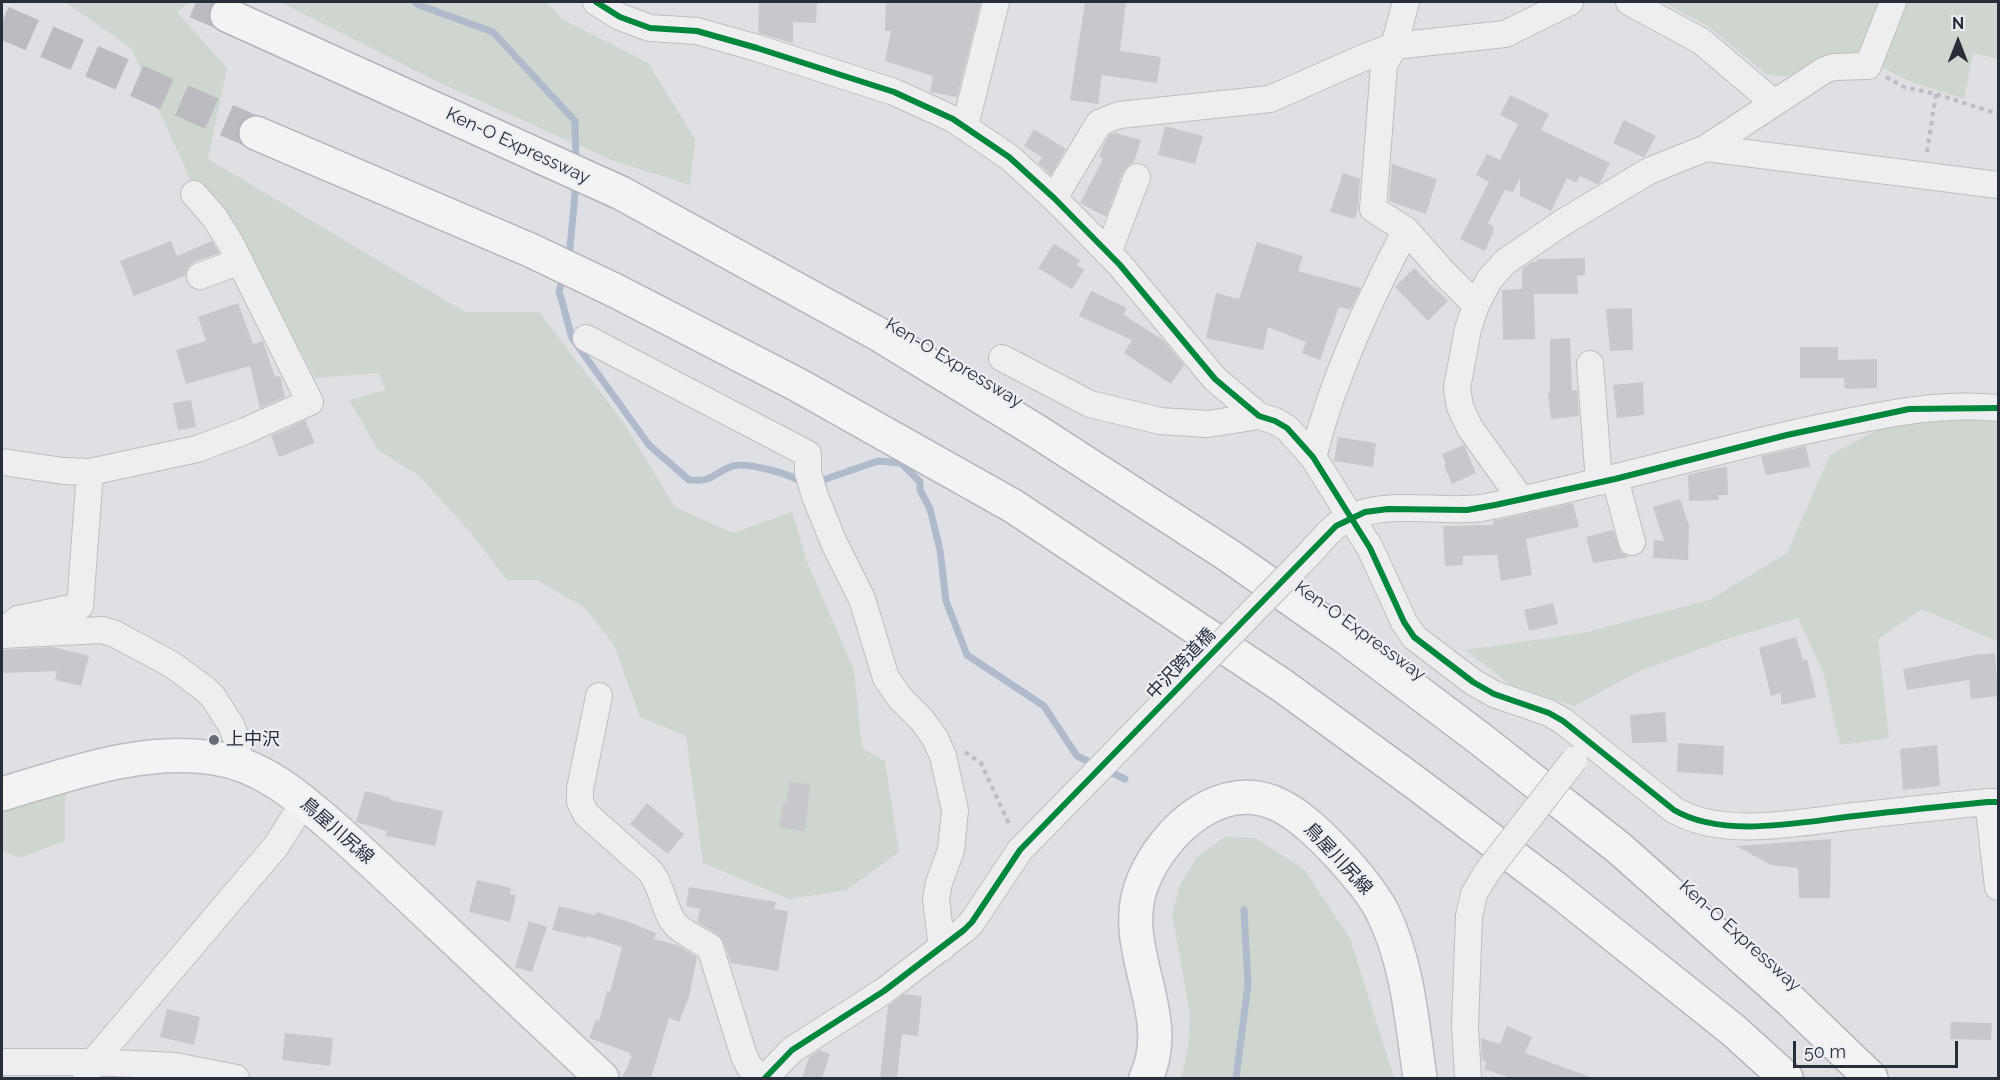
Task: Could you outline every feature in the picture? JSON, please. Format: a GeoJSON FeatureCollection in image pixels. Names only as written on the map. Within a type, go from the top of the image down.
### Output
{"type":"FeatureCollection","features":[{"type":"Feature","properties":{"kind":"main road","name":"Ken-O Expressway"},"geometry":{"type":"LineString","coordinates":[[227,15],[621,193],[878,334],[1038,432],[1228,555],[1345,637],[1619,848],[1793,1003],[1871,1078]]}},
{"type":"Feature","properties":{"kind":"main road"},"geometry":{"type":"LineString","coordinates":[[256,133],[530,250],[616,291],[798,385],[1013,506],[1282,686],[1413,781],[1555,888],[1714,1015],[1786,1078]]}},
{"type":"Feature","properties":{"kind":"main road","name":"鳥屋川尻線"},"geometry":{"type":"LineString","coordinates":[[2,794],[105,765],[153,756],[201,756],[237,763],[265,776],[304,802],[361,851],[602,1078]]}},
{"type":"Feature","properties":{"kind":"main road","name":"鳥屋川尻線"},"geometry":{"type":"LineString","coordinates":[[1146,1078],[1155,1050],[1155,1029],[1153,1007],[1135,935],[1135,914],[1139,892],[1156,857],[1180,827],[1214,804],[1240,797],[1268,801],[1295,815],[1332,848],[1377,903],[1391,932],[1404,974],[1420,1078]]}},
{"type":"Feature","properties":{"kind":"street"},"geometry":{"type":"LineString","coordinates":[[596,2],[620,17],[650,28],[697,30],[894,92],[953,119],[1009,157],[1054,198],[1108,253],[1215,379],[1259,416],[1287,428],[1313,457],[1370,548],[1404,622],[1414,637],[1473,682],[1494,694],[1549,713],[1563,721],[1582,752],[1687,818],[1700,822],[1775,825],[1993,802],[1998,887]]}},
{"type":"Feature","properties":{"kind":"street"},"geometry":{"type":"LineString","coordinates":[[965,126],[996,2]]}},
{"type":"Feature","properties":{"kind":"street"},"geometry":{"type":"LineString","coordinates":[[1406,2],[1394,46],[1384,64],[1372,210],[1406,230],[1476,305]]}},
{"type":"Feature","properties":{"kind":"street"},"geometry":{"type":"LineString","coordinates":[[1054,198],[1099,123],[1119,115],[1270,99],[1394,46],[1505,34],[1570,2]]}},
{"type":"Feature","properties":{"kind":"street"},"geometry":{"type":"LineString","coordinates":[[1629,2],[1701,41],[1773,102]]}},
{"type":"Feature","properties":{"kind":"street"},"geometry":{"type":"LineString","coordinates":[[1521,499],[1470,428],[1460,407],[1456,388],[1468,329],[1476,305],[1489,280],[1521,249],[1649,171],[1706,148],[1823,71],[1833,68],[1868,66],[1893,2]]}},
{"type":"Feature","properties":{"kind":"street"},"geometry":{"type":"LineString","coordinates":[[1706,148],[1998,185]]}},
{"type":"Feature","properties":{"kind":"street"},"geometry":{"type":"LineString","coordinates":[[1108,253],[1137,177]]}},
{"type":"Feature","properties":{"kind":"street"},"geometry":{"type":"LineString","coordinates":[[2,462],[63,471],[90,472],[197,449],[310,402],[240,261],[215,218],[194,194]]}},
{"type":"Feature","properties":{"kind":"street"},"geometry":{"type":"LineString","coordinates":[[1313,457],[1322,422],[1356,333],[1372,295],[1406,230]]}},
{"type":"Feature","properties":{"kind":"street"},"geometry":{"type":"LineString","coordinates":[[200,276],[240,261]]}},
{"type":"Feature","properties":{"kind":"street"},"geometry":{"type":"LineString","coordinates":[[586,338],[808,454],[812,485],[834,543],[862,598],[886,678],[900,698],[922,720],[935,738],[943,756],[955,810],[951,850],[939,883],[936,899],[942,948]]}},
{"type":"Feature","properties":{"kind":"street"},"geometry":{"type":"LineString","coordinates":[[1002,358],[1090,404],[1160,421],[1208,424],[1259,416]]}},
{"type":"Feature","properties":{"kind":"street"},"geometry":{"type":"LineString","coordinates":[[1590,364],[1607,480],[1632,542]]}},
{"type":"Feature","properties":{"kind":"street"},"geometry":{"type":"LineString","coordinates":[[1350,518],[1365,512],[1388,509],[1467,510],[1607,480],[1786,435],[1909,409],[1998,408]]}},
{"type":"Feature","properties":{"kind":"street"},"geometry":{"type":"LineString","coordinates":[[2,634],[18,619],[80,606],[90,472]]}},
{"type":"Feature","properties":{"kind":"street","name":"中沢跨道橋"},"geometry":{"type":"LineString","coordinates":[[765,1078],[792,1050],[884,991],[942,948],[972,922],[1020,850],[1336,526],[1350,518]]}},
{"type":"Feature","properties":{"kind":"street"},"geometry":{"type":"LineString","coordinates":[[2,634],[102,630],[115,634],[171,664],[205,688],[219,706],[231,725],[238,743],[237,763]]}},
{"type":"Feature","properties":{"kind":"street"},"geometry":{"type":"LineString","coordinates":[[599,696],[580,789],[580,802],[586,814],[649,870],[657,880],[676,926],[710,947],[744,1056],[761,1078]]}},
{"type":"Feature","properties":{"kind":"street"},"geometry":{"type":"LineString","coordinates":[[1468,1078],[1465,1026],[1469,916],[1474,894],[1487,872],[1582,752]]}},
{"type":"Feature","properties":{"kind":"street"},"geometry":{"type":"LineString","coordinates":[[89,1070],[276,846],[304,802]]}},
{"type":"Feature","properties":{"kind":"street"},"geometry":{"type":"LineString","coordinates":[[2,1062],[89,1070],[175,1065],[236,1078]]}},
{"type":"Feature","properties":{"kind":"path"},"geometry":{"type":"LineString","coordinates":[[1868,66],[1899,85],[1998,114]]}},
{"type":"Feature","properties":{"kind":"path"},"geometry":{"type":"LineString","coordinates":[[1924,176],[1936,94]]}},
{"type":"Feature","properties":{"kind":"path"},"geometry":{"type":"LineString","coordinates":[[935,738],[953,743],[981,763],[1011,827]]}},
{"type":"Feature","properties":{"kind":"shaded area"},"geometry":{"type":"Polygon","coordinates":[[[65,2],[190,2],[177,12],[227,68],[208,159],[465,312],[539,312],[624,423],[675,507],[733,533],[792,512],[807,562],[854,670],[862,748],[885,761],[899,852],[847,890],[789,899],[703,863],[686,736],[640,717],[614,645],[584,607],[537,580],[507,580],[471,533],[418,475],[378,450],[349,400],[385,390],[379,373],[315,378],[243,242],[222,208],[190,179],[131,48],[65,2]]]}},
{"type":"Feature","properties":{"kind":"shaded area"},"geometry":{"type":"Polygon","coordinates":[[[280,2],[546,2],[562,19],[648,63],[695,139],[690,185],[611,160],[436,81],[280,2]]]}},
{"type":"Feature","properties":{"kind":"shaded area"},"geometry":{"type":"Polygon","coordinates":[[[1663,2],[1998,2],[1998,59],[1973,53],[1964,99],[1909,81],[1865,59],[1836,55],[1788,76],[1767,75],[1709,27],[1663,2]]]}},
{"type":"Feature","properties":{"kind":"shaded area"},"geometry":{"type":"Polygon","coordinates":[[[1949,419],[1998,419],[1998,642],[1922,609],[1878,639],[1889,738],[1840,745],[1823,672],[1798,618],[1724,640],[1640,671],[1574,706],[1511,685],[1465,650],[1583,633],[1709,600],[1787,553],[1830,455],[1881,428],[1949,419]]]}},
{"type":"Feature","properties":{"kind":"shaded area"},"geometry":{"type":"Polygon","coordinates":[[[65,793],[65,841],[19,858],[2,850],[2,811],[65,793]]]}},
{"type":"Feature","properties":{"kind":"shaded area"},"geometry":{"type":"Polygon","coordinates":[[[1225,837],[1255,838],[1304,869],[1350,938],[1394,1078],[1181,1078],[1188,1049],[1190,1014],[1172,914],[1180,885],[1196,858],[1225,837]]]}},
{"type":"Feature","properties":{"kind":"building"},"geometry":{"type":"Polygon","coordinates":[[[759,2],[817,2],[816,23],[793,22],[793,43],[758,33],[759,2]]]}},
{"type":"Feature","properties":{"kind":"building"},"geometry":{"type":"Polygon","coordinates":[[[886,2],[981,2],[957,97],[930,92],[933,76],[885,61],[891,31],[885,31],[886,2]]]}},
{"type":"Feature","properties":{"kind":"building"},"geometry":{"type":"Polygon","coordinates":[[[1085,2],[1126,2],[1120,51],[1161,57],[1157,83],[1102,75],[1098,104],[1070,100],[1085,2]]]}},
{"type":"Feature","properties":{"kind":"building"},"geometry":{"type":"Polygon","coordinates":[[[1510,95],[1549,114],[1541,130],[1610,163],[1600,183],[1597,184],[1580,176],[1576,183],[1567,178],[1551,211],[1520,196],[1520,178],[1513,192],[1505,190],[1488,223],[1493,226],[1493,233],[1485,251],[1460,239],[1489,182],[1476,175],[1487,154],[1500,160],[1518,124],[1500,115],[1510,95]]]}},
{"type":"Feature","properties":{"kind":"building"},"geometry":{"type":"Polygon","coordinates":[[[1624,120],[1656,136],[1645,156],[1613,143],[1624,120]]]}},
{"type":"Feature","properties":{"kind":"building"},"geometry":{"type":"Polygon","coordinates":[[[1165,126],[1203,136],[1195,164],[1158,155],[1165,126]]]}},
{"type":"Feature","properties":{"kind":"building"},"geometry":{"type":"Polygon","coordinates":[[[1034,129],[1066,149],[1051,175],[1038,163],[1042,157],[1024,146],[1034,129]]]}},
{"type":"Feature","properties":{"kind":"building"},"geometry":{"type":"Polygon","coordinates":[[[1116,133],[1141,140],[1134,162],[1123,172],[1106,217],[1080,203],[1103,159],[1099,157],[1103,146],[1109,135],[1116,133]]]}},
{"type":"Feature","properties":{"kind":"building"},"geometry":{"type":"Polygon","coordinates":[[[1392,164],[1437,179],[1426,214],[1389,201],[1392,164]]]}},
{"type":"Feature","properties":{"kind":"building"},"geometry":{"type":"Polygon","coordinates":[[[1343,173],[1360,179],[1355,219],[1330,212],[1343,173]]]}},
{"type":"Feature","properties":{"kind":"building"},"geometry":{"type":"Polygon","coordinates":[[[171,241],[177,256],[212,241],[219,253],[194,262],[188,267],[185,276],[134,296],[120,261],[171,241]]]}},
{"type":"Feature","properties":{"kind":"building"},"geometry":{"type":"Polygon","coordinates":[[[1257,242],[1303,256],[1298,271],[1361,288],[1350,310],[1339,307],[1320,360],[1302,353],[1306,342],[1268,327],[1263,350],[1206,338],[1216,293],[1239,299],[1257,242]]]}},
{"type":"Feature","properties":{"kind":"building"},"geometry":{"type":"Polygon","coordinates":[[[1054,244],[1080,260],[1077,265],[1084,270],[1072,289],[1038,268],[1054,244]]]}},
{"type":"Feature","properties":{"kind":"building"},"geometry":{"type":"Polygon","coordinates":[[[1585,258],[1585,275],[1577,276],[1578,294],[1534,294],[1535,339],[1503,340],[1502,290],[1522,289],[1522,269],[1531,262],[1537,262],[1537,259],[1585,258]]]}},
{"type":"Feature","properties":{"kind":"building"},"geometry":{"type":"Polygon","coordinates":[[[1414,268],[1448,301],[1428,321],[1395,287],[1414,268]]]}},
{"type":"Feature","properties":{"kind":"building"},"geometry":{"type":"Polygon","coordinates":[[[1091,291],[1127,308],[1124,315],[1163,340],[1184,365],[1171,384],[1124,353],[1132,340],[1079,316],[1091,291]]]}},
{"type":"Feature","properties":{"kind":"building"},"geometry":{"type":"Polygon","coordinates":[[[238,303],[253,344],[263,341],[275,377],[280,376],[285,397],[260,408],[250,366],[186,384],[176,350],[206,341],[198,317],[238,303]]]}},
{"type":"Feature","properties":{"kind":"building"},"geometry":{"type":"Polygon","coordinates":[[[1632,308],[1633,350],[1610,351],[1606,309],[1632,308]]]}},
{"type":"Feature","properties":{"kind":"building"},"geometry":{"type":"Polygon","coordinates":[[[1570,338],[1572,390],[1577,390],[1579,416],[1551,419],[1548,393],[1550,393],[1550,339],[1570,338]]]}},
{"type":"Feature","properties":{"kind":"building"},"geometry":{"type":"Polygon","coordinates":[[[1800,347],[1838,347],[1838,360],[1877,359],[1877,388],[1845,389],[1844,378],[1800,378],[1800,347]]]}},
{"type":"Feature","properties":{"kind":"building"},"geometry":{"type":"Polygon","coordinates":[[[1643,382],[1644,415],[1617,418],[1613,385],[1643,382]]]}},
{"type":"Feature","properties":{"kind":"building"},"geometry":{"type":"Polygon","coordinates":[[[191,400],[196,427],[178,430],[173,403],[191,400]]]}},
{"type":"Feature","properties":{"kind":"building"},"geometry":{"type":"Polygon","coordinates":[[[305,420],[315,443],[279,457],[271,436],[305,420]]]}},
{"type":"Feature","properties":{"kind":"building"},"geometry":{"type":"Polygon","coordinates":[[[1338,437],[1376,443],[1373,467],[1334,461],[1338,437]]]}},
{"type":"Feature","properties":{"kind":"building"},"geometry":{"type":"Polygon","coordinates":[[[1464,445],[1476,473],[1452,484],[1442,454],[1464,445]]]}},
{"type":"Feature","properties":{"kind":"building"},"geometry":{"type":"Polygon","coordinates":[[[1806,446],[1810,467],[1766,475],[1761,456],[1806,446]]]}},
{"type":"Feature","properties":{"kind":"building"},"geometry":{"type":"Polygon","coordinates":[[[1727,467],[1728,495],[1718,495],[1719,500],[1689,501],[1688,475],[1727,467]]]}},
{"type":"Feature","properties":{"kind":"building"},"geometry":{"type":"Polygon","coordinates":[[[1680,499],[1689,525],[1688,560],[1653,558],[1654,540],[1664,541],[1653,507],[1680,499]]]}},
{"type":"Feature","properties":{"kind":"building"},"geometry":{"type":"Polygon","coordinates":[[[1573,503],[1579,527],[1526,539],[1532,575],[1501,581],[1497,555],[1463,556],[1463,565],[1445,566],[1443,526],[1493,525],[1493,521],[1573,503]]]}},
{"type":"Feature","properties":{"kind":"building"},"geometry":{"type":"Polygon","coordinates":[[[1613,530],[1621,552],[1629,557],[1593,562],[1586,537],[1613,530]]]}},
{"type":"Feature","properties":{"kind":"building"},"geometry":{"type":"Polygon","coordinates":[[[1553,603],[1558,624],[1529,631],[1524,610],[1553,603]]]}},
{"type":"Feature","properties":{"kind":"building"},"geometry":{"type":"Polygon","coordinates":[[[1796,637],[1803,660],[1807,659],[1816,697],[1781,705],[1781,693],[1771,696],[1759,648],[1796,637]]]}},
{"type":"Feature","properties":{"kind":"building"},"geometry":{"type":"Polygon","coordinates":[[[53,647],[89,656],[81,686],[55,680],[57,671],[2,673],[2,650],[53,647]]]}},
{"type":"Feature","properties":{"kind":"building"},"geometry":{"type":"Polygon","coordinates":[[[1995,653],[1998,696],[1971,699],[1969,680],[1907,690],[1903,669],[1995,653]]]}},
{"type":"Feature","properties":{"kind":"building"},"geometry":{"type":"Polygon","coordinates":[[[1665,712],[1667,742],[1632,743],[1630,715],[1665,712]]]}},
{"type":"Feature","properties":{"kind":"building"},"geometry":{"type":"Polygon","coordinates":[[[1678,743],[1724,746],[1723,775],[1677,772],[1678,743]]]}},
{"type":"Feature","properties":{"kind":"building"},"geometry":{"type":"Polygon","coordinates":[[[1937,745],[1940,786],[1903,790],[1900,749],[1937,745]]]}},
{"type":"Feature","properties":{"kind":"building"},"geometry":{"type":"Polygon","coordinates":[[[789,782],[810,784],[805,831],[779,827],[783,803],[787,804],[789,782]]]}},
{"type":"Feature","properties":{"kind":"building"},"geometry":{"type":"Polygon","coordinates":[[[365,791],[391,798],[390,800],[443,811],[435,846],[386,836],[387,831],[356,822],[365,791]]]}},
{"type":"Feature","properties":{"kind":"building"},"geometry":{"type":"Polygon","coordinates":[[[647,803],[684,834],[668,854],[630,824],[647,803]]]}},
{"type":"Feature","properties":{"kind":"building"},"geometry":{"type":"Polygon","coordinates":[[[1831,839],[1830,898],[1799,898],[1798,868],[1771,865],[1736,846],[1831,839]]]}},
{"type":"Feature","properties":{"kind":"building"},"geometry":{"type":"Polygon","coordinates":[[[477,880],[511,888],[510,894],[516,895],[510,922],[469,912],[477,880]]]}},
{"type":"Feature","properties":{"kind":"building"},"geometry":{"type":"Polygon","coordinates":[[[689,887],[776,902],[774,909],[788,911],[778,971],[731,963],[724,943],[718,935],[697,922],[700,909],[686,906],[689,887]]]}},
{"type":"Feature","properties":{"kind":"building"},"geometry":{"type":"Polygon","coordinates":[[[559,906],[595,915],[597,912],[626,921],[656,933],[654,939],[677,945],[697,957],[689,997],[679,1022],[669,1018],[651,1078],[622,1078],[632,1056],[630,1053],[589,1038],[596,1020],[599,1021],[607,991],[610,992],[622,947],[587,936],[586,938],[552,930],[559,906]]]}},
{"type":"Feature","properties":{"kind":"building"},"geometry":{"type":"Polygon","coordinates":[[[529,921],[547,927],[532,972],[515,967],[529,921]]]}},
{"type":"Feature","properties":{"kind":"building"},"geometry":{"type":"Polygon","coordinates":[[[904,994],[922,996],[918,1036],[902,1034],[897,1078],[880,1078],[888,1006],[904,994]]]}},
{"type":"Feature","properties":{"kind":"building"},"geometry":{"type":"Polygon","coordinates":[[[167,1009],[200,1017],[194,1045],[160,1037],[167,1009]]]}},
{"type":"Feature","properties":{"kind":"building"},"geometry":{"type":"Polygon","coordinates":[[[1951,1022],[1992,1023],[1991,1040],[1950,1039],[1951,1022]]]}},
{"type":"Feature","properties":{"kind":"building"},"geometry":{"type":"Polygon","coordinates":[[[1507,1026],[1532,1037],[1525,1053],[1590,1077],[1511,1078],[1484,1069],[1487,1062],[1482,1060],[1481,1038],[1500,1044],[1507,1026]]]}},
{"type":"Feature","properties":{"kind":"building"},"geometry":{"type":"Polygon","coordinates":[[[285,1033],[333,1038],[330,1066],[282,1060],[285,1033]]]}},
{"type":"Feature","properties":{"kind":"building"},"geometry":{"type":"Polygon","coordinates":[[[819,1050],[830,1054],[822,1078],[802,1078],[809,1057],[819,1050]]]}},
{"type":"Feature","properties":{"kind":"waterway"},"geometry":{"type":"LineString","coordinates":[[415,2],[493,32],[575,121],[576,163]]}},
{"type":"Feature","properties":{"kind":"waterway"},"geometry":{"type":"LineString","coordinates":[[569,258],[576,183]]}},
{"type":"Feature","properties":{"kind":"waterway"},"geometry":{"type":"LineString","coordinates":[[564,275],[559,291],[572,338],[649,445],[689,480],[705,480],[730,467],[739,465],[768,470],[801,482]]}},
{"type":"Feature","properties":{"kind":"waterway"},"geometry":{"type":"LineString","coordinates":[[817,482],[878,461],[901,463],[920,482],[920,490],[930,509],[940,550],[946,601],[967,655],[1044,706],[1077,756],[1096,765]]}},
{"type":"Feature","properties":{"kind":"waterway"},"geometry":{"type":"LineString","coordinates":[[1106,770],[1125,779]]}},
{"type":"Feature","properties":{"kind":"waterway"},"geometry":{"type":"LineString","coordinates":[[1236,1078],[1248,985],[1244,910]]}},
{"type":"Feature","properties":{"kind":"tunnel"},"geometry":{"type":"LineString","coordinates":[[196,2],[227,15]]}},
{"type":"Feature","properties":{"kind":"tunnel"},"geometry":{"type":"LineString","coordinates":[[2,22],[256,133]]}},
{"type":"Feature","properties":{"kind":"cycle path"},"geometry":{"type":"LineString","coordinates":[[596,2],[620,17],[650,28],[697,31],[894,92],[953,119],[1009,157],[1054,198],[1120,265],[1215,379],[1259,416],[1287,428],[1313,457],[1370,548],[1404,622],[1414,637],[1473,682],[1494,694],[1549,713],[1563,721],[1674,810],[1694,819],[1715,824],[1763,826],[1998,802]]}},
{"type":"Feature","properties":{"kind":"cycle path"},"geometry":{"type":"LineString","coordinates":[[765,1078],[792,1050],[884,991],[964,930],[972,922],[1020,850],[1336,526],[1365,512],[1388,509],[1467,510],[1495,505],[1615,479],[1787,435],[1909,409],[1998,408]]}},
{"type":"Feature","properties":{"kind":"place","name":"上中沢"},"geometry":{"type":"Point","coordinates":[214,740]}}]}
